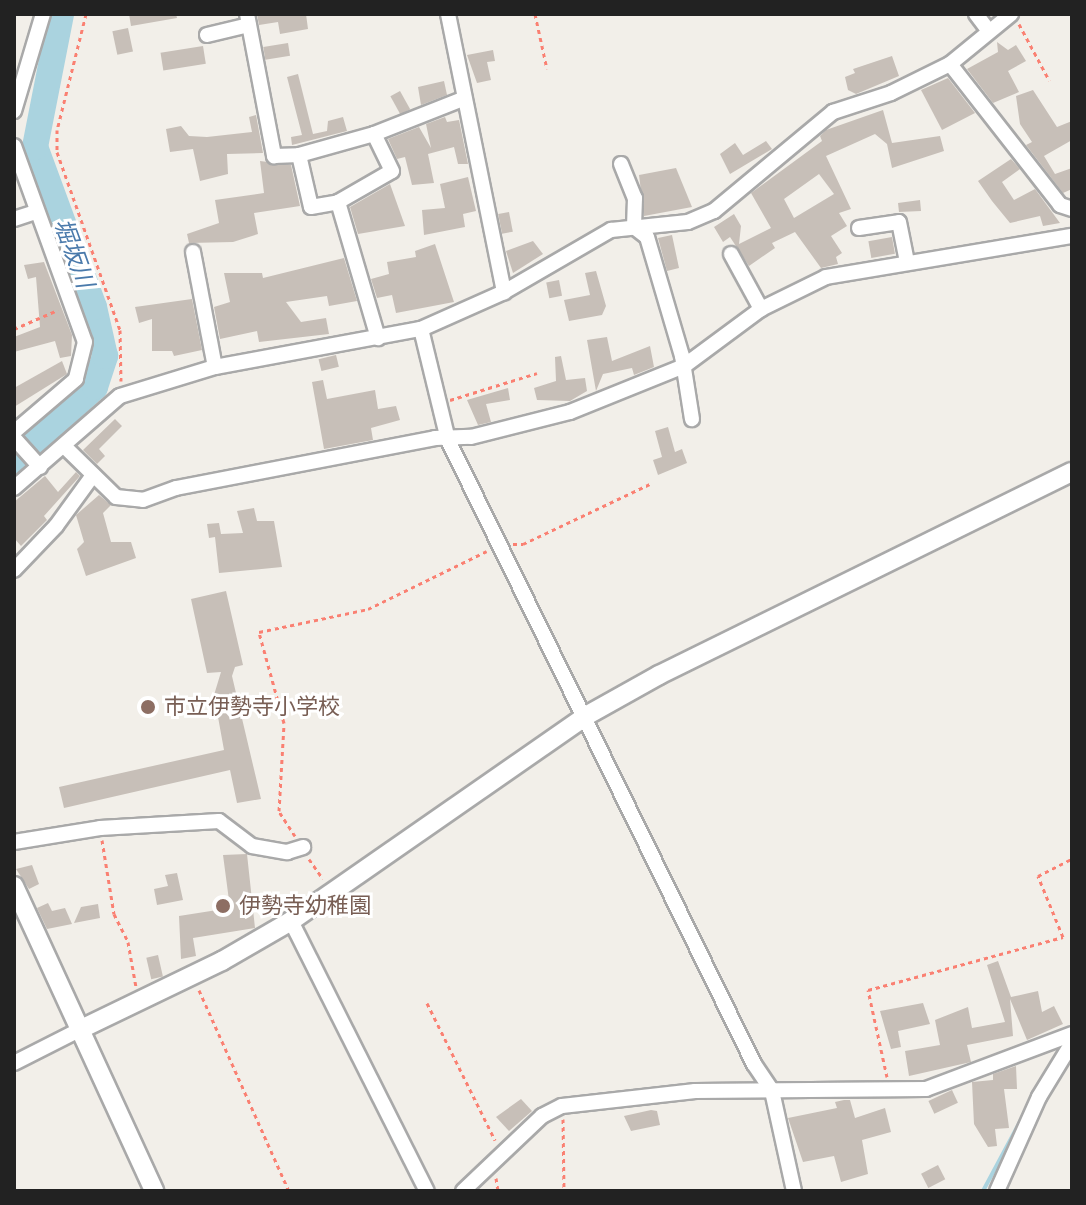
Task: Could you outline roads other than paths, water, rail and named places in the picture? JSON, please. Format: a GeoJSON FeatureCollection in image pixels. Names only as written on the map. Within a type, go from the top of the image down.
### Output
{"type":"FeatureCollection","features":[{"type":"Feature","properties":{"kind":"street"},"geometry":{"type":"LineString","coordinates":[[14,111],[43,14]]}},
{"type":"Feature","properties":{"kind":"street"},"geometry":{"type":"LineString","coordinates":[[448,14],[504,292]]}},
{"type":"Feature","properties":{"kind":"street"},"geometry":{"type":"LineString","coordinates":[[976,14],[989,31]]}},
{"type":"Feature","properties":{"kind":"street"},"geometry":{"type":"LineString","coordinates":[[14,488],[37,464],[64,446],[120,396],[215,367],[421,329],[504,292],[611,230],[688,222],[714,211],[833,112],[891,93],[950,64],[1012,14]]}},
{"type":"Feature","properties":{"kind":"street"},"geometry":{"type":"LineString","coordinates":[[207,35],[248,20],[274,156],[299,155],[374,134],[463,99]]}},
{"type":"Feature","properties":{"kind":"street"},"geometry":{"type":"LineString","coordinates":[[950,64],[1060,205],[1072,209]]}},
{"type":"Feature","properties":{"kind":"street"},"geometry":{"type":"LineString","coordinates":[[299,155],[311,207],[338,202],[392,171],[374,134]]}},
{"type":"Feature","properties":{"kind":"street"},"geometry":{"type":"LineString","coordinates":[[14,146],[85,342],[76,379],[14,436],[37,464]]}},
{"type":"Feature","properties":{"kind":"street"},"geometry":{"type":"LineString","coordinates":[[621,164],[635,198],[634,227]]}},
{"type":"Feature","properties":{"kind":"street"},"geometry":{"type":"LineString","coordinates":[[338,202],[378,338]]}},
{"type":"Feature","properties":{"kind":"street"},"geometry":{"type":"LineString","coordinates":[[14,219],[36,212]]}},
{"type":"Feature","properties":{"kind":"street"},"geometry":{"type":"LineString","coordinates":[[859,228],[899,222],[907,262]]}},
{"type":"Feature","properties":{"kind":"street"},"geometry":{"type":"LineString","coordinates":[[634,227],[647,237],[684,366],[692,419]]}},
{"type":"Feature","properties":{"kind":"street"},"geometry":{"type":"LineString","coordinates":[[64,446],[116,497],[143,500],[176,488],[435,438],[448,440],[570,412],[684,366],[761,309],[826,277],[1072,236]]}},
{"type":"Feature","properties":{"kind":"street"},"geometry":{"type":"LineString","coordinates":[[193,252],[215,367]]}},
{"type":"Feature","properties":{"kind":"street"},"geometry":{"type":"LineString","coordinates":[[731,254],[761,309]]}},
{"type":"Feature","properties":{"kind":"street"},"geometry":{"type":"LineString","coordinates":[[421,329],[448,440],[754,1064],[772,1091],[794,1191]]}},
{"type":"Feature","properties":{"kind":"street"},"geometry":{"type":"LineString","coordinates":[[14,1063],[192,976],[291,921],[584,717],[886,560],[1072,472]]}},
{"type":"Feature","properties":{"kind":"street"},"geometry":{"type":"LineString","coordinates":[[14,570],[56,526],[93,475]]}},
{"type":"Feature","properties":{"kind":"street"},"geometry":{"type":"LineString","coordinates":[[14,842],[100,828],[219,821],[252,846],[287,852],[303,847]]}},
{"type":"Feature","properties":{"kind":"street"},"geometry":{"type":"LineString","coordinates":[[14,886],[154,1191]]}},
{"type":"Feature","properties":{"kind":"street"},"geometry":{"type":"LineString","coordinates":[[291,921],[427,1191]]}},
{"type":"Feature","properties":{"kind":"street"},"geometry":{"type":"LineString","coordinates":[[463,1191],[542,1116],[562,1106],[695,1091],[926,1089],[1068,1038]]}},
{"type":"Feature","properties":{"kind":"street"},"geometry":{"type":"LineString","coordinates":[[997,1191],[1068,1038]]}},
{"type":"Feature","properties":{"kind":"waterway","name":"堀坂川"},"geometry":{"type":"LineString","coordinates":[[14,460],[95,387],[105,356],[94,307],[35,147],[61,14]]}},
{"type":"Feature","properties":{"kind":"waterway"},"geometry":{"type":"LineString","coordinates":[[1055,1058],[1065,1041]]}},
{"type":"Feature","properties":{"kind":"waterway"},"geometry":{"type":"LineString","coordinates":[[983,1191],[1022,1118]]}},
{"type":"Feature","properties":{"kind":"place","name":"市立伊勢寺小学校"},"geometry":{"type":"Point","coordinates":[148,707]}},
{"type":"Feature","properties":{"kind":"place","name":"伊勢寺幼稚園"},"geometry":{"type":"Point","coordinates":[223,906]}}]}
